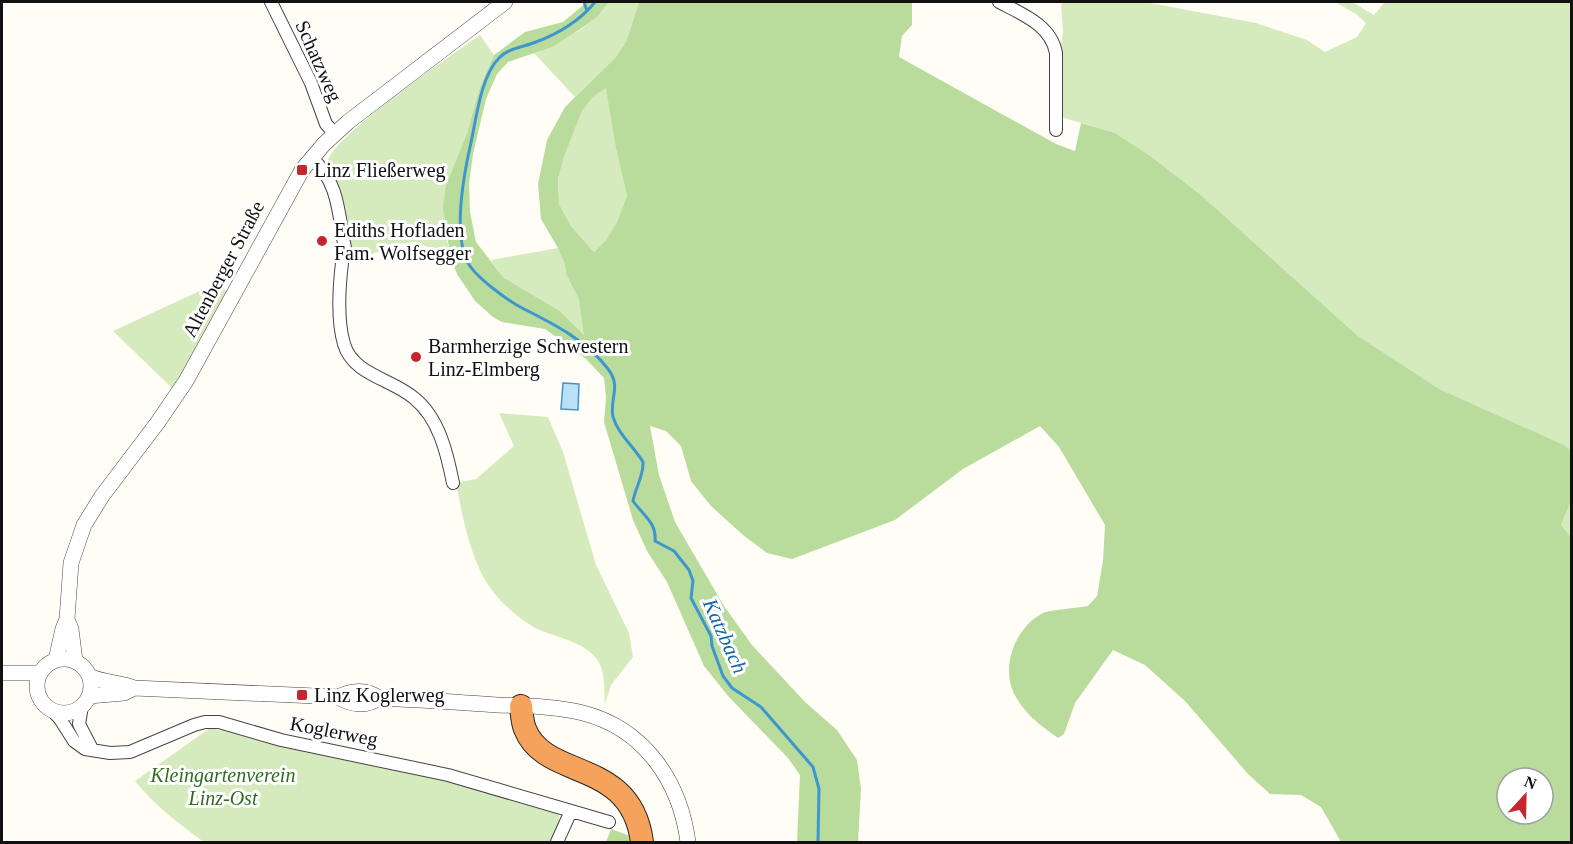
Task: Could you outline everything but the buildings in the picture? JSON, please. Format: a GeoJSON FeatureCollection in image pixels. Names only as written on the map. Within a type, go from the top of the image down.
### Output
{"type":"FeatureCollection","features":[{"type":"Feature","properties":{"kind":"highway"},"geometry":{"type":"LineString","coordinates":[[521,706],[525,729],[543,751],[559,761],[602,780],[620,794],[637,820],[642,843]]}},
{"type":"Feature","properties":{"kind":"street","name":"Schatzweg"},"geometry":{"type":"LineString","coordinates":[[271,2],[311,83],[326,124],[335,134]]}},
{"type":"Feature","properties":{"kind":"street","name":"Altenberger Straße"},"geometry":{"type":"LineString","coordinates":[[56,660],[67,619],[71,563],[87,520],[186,381],[289,192],[311,158],[368,106],[506,2]]}},
{"type":"Feature","properties":{"kind":"street"},"geometry":{"type":"LineString","coordinates":[[999,2],[1039,24],[1054,41],[1056,130]]}},
{"type":"Feature","properties":{"kind":"street"},"geometry":{"type":"LineString","coordinates":[[311,158],[329,178],[339,214],[345,250],[342,263],[340,317],[342,338],[347,353],[353,362],[363,369],[415,398],[429,414],[438,430],[453,483]]}},
{"type":"Feature","properties":{"kind":"street","name":"Altenberger Straße"},"geometry":{"type":"LineString","coordinates":[[67,619],[71,629],[75,661]]}},
{"type":"Feature","properties":{"kind":"street"},"geometry":{"type":"LineString","coordinates":[[37,690],[40,673],[56,660],[75,661],[84,668],[91,685],[79,717],[80,726],[92,749]]}},
{"type":"Feature","properties":{"kind":"street"},"geometry":{"type":"LineString","coordinates":[[2,675],[40,673]]}},
{"type":"Feature","properties":{"kind":"street"},"geometry":{"type":"LineString","coordinates":[[2,675],[7,680],[33,686],[44,705],[52,710],[70,713],[86,701],[124,693],[135,688]]}},
{"type":"Feature","properties":{"kind":"street"},"geometry":{"type":"LineString","coordinates":[[89,676],[135,688],[338,697],[348,703],[357,704],[371,704],[379,698],[555,708],[589,715],[614,724],[639,742],[660,766],[672,784],[681,808],[688,843]]}},
{"type":"Feature","properties":{"kind":"street","name":"Koglerweg"},"geometry":{"type":"LineString","coordinates":[[52,710],[76,743],[85,749],[110,753],[130,752],[194,725],[219,722],[281,740],[439,772],[609,822]]}},
{"type":"Feature","properties":{"kind":"street"},"geometry":{"type":"LineString","coordinates":[[557,843],[571,811]]}},
{"type":"Feature","properties":{"kind":"green space"},"geometry":{"type":"Polygon","coordinates":[[[587,2],[609,2],[597,17],[573,34],[552,47],[508,62],[497,74],[486,99],[473,154],[469,184],[470,212],[476,242],[504,278],[560,311],[584,335],[579,300],[566,274],[558,248],[541,219],[538,184],[547,140],[565,107],[615,58],[626,42],[639,2],[912,2],[912,25],[902,36],[899,57],[1056,144],[1075,151],[1081,123],[1115,133],[1149,155],[1201,195],[1358,336],[1439,389],[1564,445],[1572,452],[1571,501],[1561,525],[1572,539],[1571,842],[1341,842],[1321,807],[1301,795],[1270,794],[1248,774],[1185,701],[1145,665],[1113,650],[1075,703],[1064,734],[1058,738],[1034,720],[1024,709],[1011,686],[1009,674],[1013,650],[1018,638],[1033,619],[1051,611],[1088,606],[1097,596],[1103,561],[1105,525],[1059,447],[1040,426],[963,469],[895,520],[792,559],[767,553],[711,506],[691,481],[681,446],[666,431],[650,426],[659,475],[675,522],[724,606],[752,645],[805,702],[837,730],[857,760],[861,789],[858,842],[797,842],[800,775],[788,758],[728,696],[704,666],[667,582],[647,551],[633,520],[604,422],[606,397],[604,378],[586,359],[545,329],[502,322],[493,317],[475,301],[457,274],[450,255],[443,208],[446,185],[467,133],[480,87],[494,55],[525,32],[563,22],[587,2]],[[606,88],[593,97],[582,111],[558,179],[559,204],[571,226],[594,252],[606,240],[617,222],[627,196],[616,149],[606,88]]]}},
{"type":"Feature","properties":{"kind":"green space"},"geometry":{"type":"Polygon","coordinates":[[[609,2],[639,2],[626,42],[615,58],[575,97],[533,52],[575,33],[594,19],[609,2]]]}},
{"type":"Feature","properties":{"kind":"green space"},"geometry":{"type":"Polygon","coordinates":[[[1061,2],[1145,2],[1256,23],[1307,40],[1325,52],[1357,37],[1366,23],[1356,14],[1335,2],[1352,2],[1374,15],[1385,2],[1571,2],[1571,452],[1564,445],[1438,389],[1358,336],[1201,195],[1149,155],[1115,133],[1061,117],[1060,52],[1063,32],[1061,2]]]}},
{"type":"Feature","properties":{"kind":"green space"},"geometry":{"type":"Polygon","coordinates":[[[480,35],[494,55],[480,87],[467,133],[446,185],[446,235],[450,255],[414,242],[398,244],[370,255],[357,255],[346,239],[327,163],[349,134],[370,116],[480,35]]]}},
{"type":"Feature","properties":{"kind":"green space"},"geometry":{"type":"Polygon","coordinates":[[[607,87],[616,149],[627,196],[617,222],[606,240],[594,252],[571,226],[559,204],[558,179],[582,111],[593,97],[607,87]]]}},
{"type":"Feature","properties":{"kind":"green space"},"geometry":{"type":"Polygon","coordinates":[[[558,248],[566,274],[579,300],[585,336],[560,311],[504,278],[491,260],[558,248]]]}},
{"type":"Feature","properties":{"kind":"green space"},"geometry":{"type":"Polygon","coordinates":[[[217,283],[228,293],[173,389],[113,331],[217,283]]]}},
{"type":"Feature","properties":{"kind":"green space"},"geometry":{"type":"Polygon","coordinates":[[[499,413],[548,417],[563,452],[596,565],[629,633],[633,657],[611,685],[605,704],[601,667],[590,652],[582,646],[535,628],[518,616],[492,590],[476,562],[466,530],[456,483],[476,479],[514,446],[499,413]]]}},
{"type":"Feature","properties":{"kind":"green space"},"geometry":{"type":"Polygon","coordinates":[[[1571,501],[1571,539],[1561,525],[1571,501]]]}},
{"type":"Feature","properties":{"kind":"green space","name":"Kleingartenverein Linz-Ost"},"geometry":{"type":"Polygon","coordinates":[[[210,728],[442,778],[559,814],[560,827],[554,842],[204,842],[159,806],[135,781],[210,728]]]}},
{"type":"Feature","properties":{"kind":"green space"},"geometry":{"type":"Polygon","coordinates":[[[611,829],[647,842],[606,842],[611,829]]]}},
{"type":"Feature","properties":{"kind":"water"},"geometry":{"type":"Polygon","coordinates":[[[563,383],[579,384],[578,410],[561,409],[563,383]]]}},
{"type":"Feature","properties":{"kind":"waterway"},"geometry":{"type":"LineString","coordinates":[[584,2],[587,11]]}},
{"type":"Feature","properties":{"kind":"waterway","name":"Katzbach"},"geometry":{"type":"LineString","coordinates":[[595,2],[583,15],[561,31],[507,52],[499,58],[487,76],[465,174],[460,219],[462,247],[466,259],[475,272],[491,287],[580,342],[600,359],[612,375],[615,387],[612,404],[613,417],[643,462],[633,501],[652,524],[655,541],[674,551],[689,570],[693,581],[691,598],[711,636],[712,646],[723,676],[732,688],[761,707],[813,767],[819,789],[818,842]]}},
{"type":"Feature","properties":{"kind":"place","name":"Linz Fließerweg"},"geometry":{"type":"Point","coordinates":[302,170]}},
{"type":"Feature","properties":{"kind":"place","name":"Ediths Hofladen Fam. Wolfsegger"},"geometry":{"type":"Point","coordinates":[322,241]}},
{"type":"Feature","properties":{"kind":"place","name":"Barmherzige Schwestern Linz-Elmberg"},"geometry":{"type":"Point","coordinates":[416,357]}},
{"type":"Feature","properties":{"kind":"place","name":"Linz Koglerweg"},"geometry":{"type":"Point","coordinates":[302,695]}}]}
